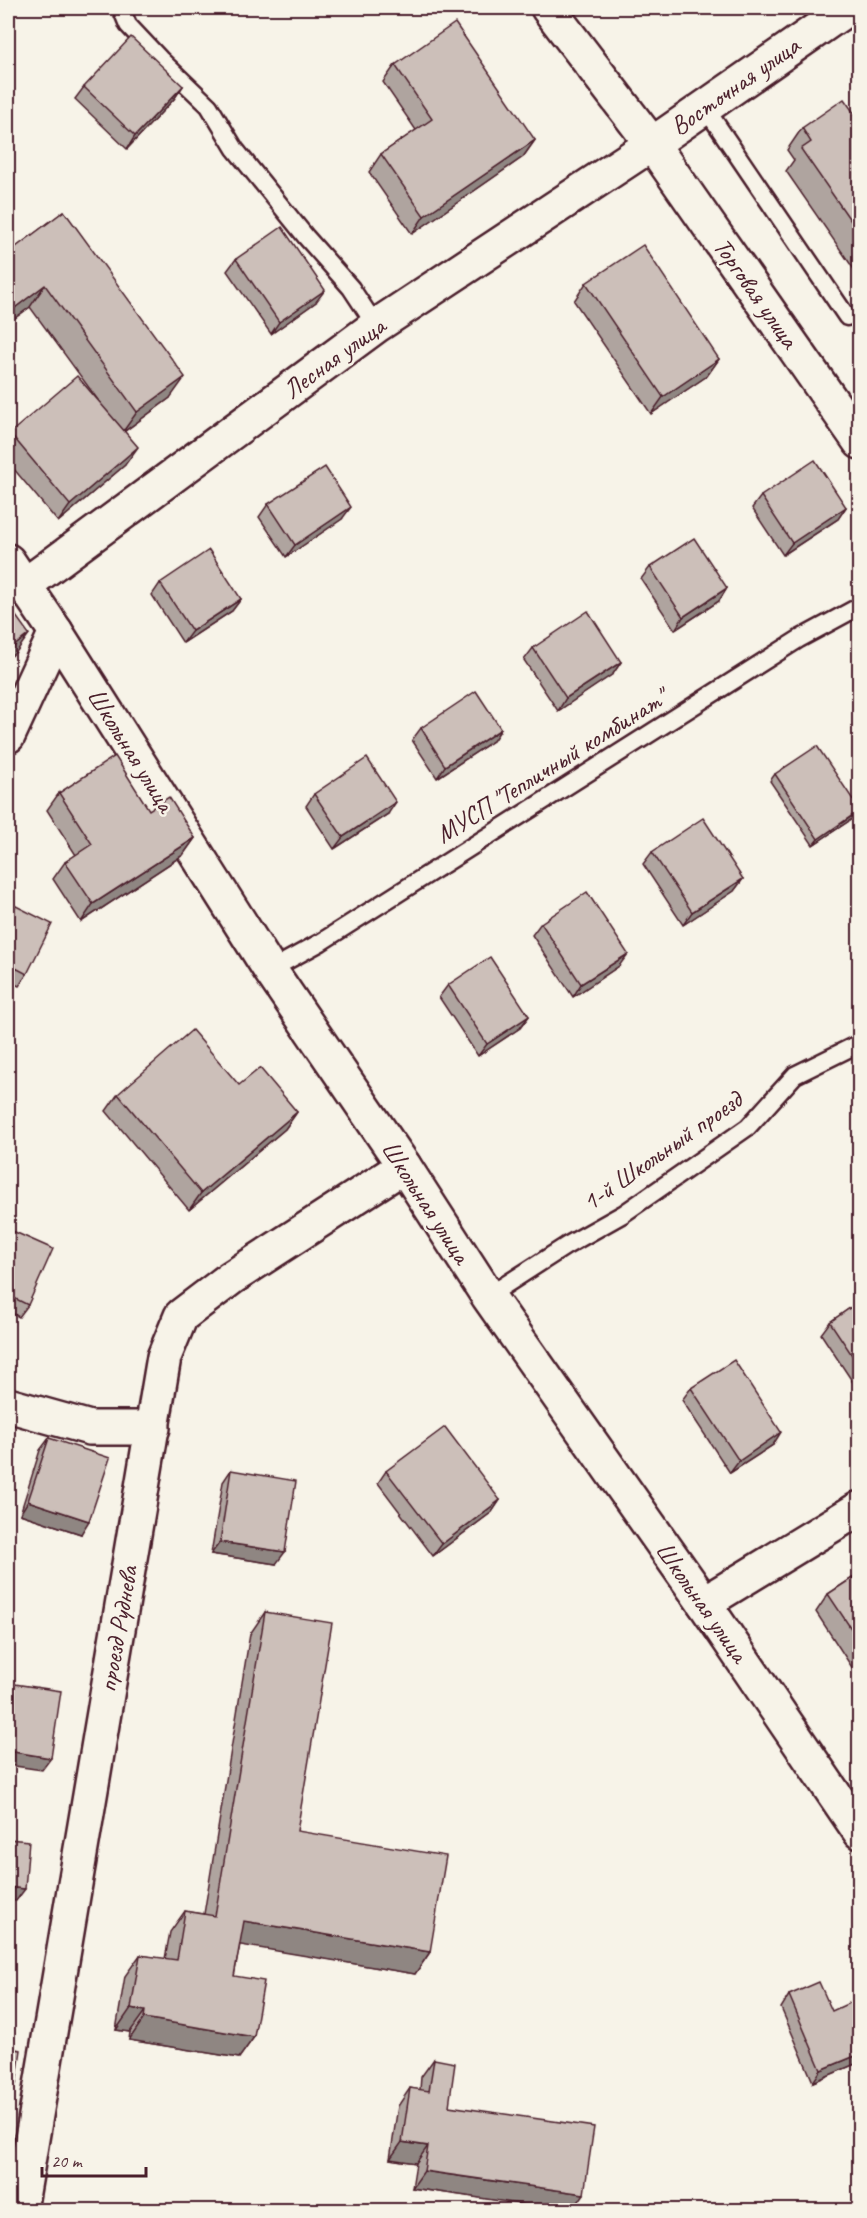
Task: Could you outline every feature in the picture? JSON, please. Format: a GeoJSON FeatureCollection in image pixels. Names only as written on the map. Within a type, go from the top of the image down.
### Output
{"type":"FeatureCollection","features":[{"type":"Feature","properties":{"kind":"street","name":"Торговая улица"},"geometry":{"type":"LineString","coordinates":[[548,8],[652,144],[860,442]]}},
{"type":"Feature","properties":{"kind":"street","name":"Восточная улица"},"geometry":{"type":"LineString","coordinates":[[652,144],[848,8]]}},
{"type":"Feature","properties":{"kind":"street","name":"Лесная улица"},"geometry":{"type":"LineString","coordinates":[[16,573],[376,326],[652,144]]}},
{"type":"Feature","properties":{"kind":"street","name":"Школьная улица"},"geometry":{"type":"LineString","coordinates":[[16,573],[56,632],[270,970],[404,1166],[489,1296],[704,1603],[860,1832]]}},
{"type":"Feature","properties":{"kind":"street"},"geometry":{"type":"LineString","coordinates":[[8,736],[56,632]]}},
{"type":"Feature","properties":{"kind":"street","name":"проезд Руднева"},"geometry":{"type":"LineString","coordinates":[[20,2211],[164,1357],[181,1316],[231,1278],[404,1166]]}},
{"type":"Feature","properties":{"kind":"street"},"geometry":{"type":"LineString","coordinates":[[8,1405],[90,1428],[153,1428]]}},
{"type":"Feature","properties":{"kind":"street"},"geometry":{"type":"LineString","coordinates":[[704,1603],[860,1508]]}},
{"type":"Feature","properties":{"kind":"lane"},"geometry":{"type":"LineString","coordinates":[[121,8],[128,25],[209,106],[235,149],[306,237],[351,288],[376,326]]}},
{"type":"Feature","properties":{"kind":"lane"},"geometry":{"type":"LineString","coordinates":[[704,106],[847,317]]}},
{"type":"Feature","properties":{"kind":"lane","name":"МУСП \"Тепличный комбинат\""},"geometry":{"type":"LineString","coordinates":[[270,970],[321,942],[799,639],[860,606]]}},
{"type":"Feature","properties":{"kind":"lane","name":"1-й Школьный проезд"},"geometry":{"type":"LineString","coordinates":[[489,1296],[566,1246],[623,1214],[748,1127],[795,1075],[860,1043]]}},
{"type":"Feature","properties":{"kind":"building"},"geometry":{"type":"Polygon","coordinates":[[[455,23],[535,140],[424,216],[381,154],[432,119],[395,65],[455,23]]]}},
{"type":"Feature","properties":{"kind":"building"},"geometry":{"type":"Polygon","coordinates":[[[131,37],[183,86],[135,136],[84,87],[131,37]]]}},
{"type":"Feature","properties":{"kind":"building"},"geometry":{"type":"Polygon","coordinates":[[[844,99],[854,113],[860,109],[860,234],[801,149],[811,142],[802,128],[844,99]]]}},
{"type":"Feature","properties":{"kind":"building"},"geometry":{"type":"Polygon","coordinates":[[[64,211],[185,377],[137,412],[45,285],[8,313],[8,253],[64,211]]]}},
{"type":"Feature","properties":{"kind":"building"},"geometry":{"type":"Polygon","coordinates":[[[282,227],[325,290],[279,322],[236,259],[282,227]]]}},
{"type":"Feature","properties":{"kind":"building"},"geometry":{"type":"Polygon","coordinates":[[[643,245],[719,359],[663,397],[586,283],[643,245]]]}},
{"type":"Feature","properties":{"kind":"building"},"geometry":{"type":"Polygon","coordinates":[[[77,376],[138,447],[70,505],[10,433],[77,376]]]}},
{"type":"Feature","properties":{"kind":"building"},"geometry":{"type":"Polygon","coordinates":[[[815,460],[846,507],[792,543],[761,496],[815,460]]]}},
{"type":"Feature","properties":{"kind":"building"},"geometry":{"type":"Polygon","coordinates":[[[325,467],[351,507],[295,545],[268,504],[325,467]]]}},
{"type":"Feature","properties":{"kind":"building"},"geometry":{"type":"Polygon","coordinates":[[[694,538],[727,588],[683,617],[650,567],[694,538]]]}},
{"type":"Feature","properties":{"kind":"building"},"geometry":{"type":"Polygon","coordinates":[[[209,550],[241,599],[192,631],[160,583],[209,550]]]}},
{"type":"Feature","properties":{"kind":"building"},"geometry":{"type":"Polygon","coordinates":[[[8,605],[29,634],[8,651],[8,605]]]}},
{"type":"Feature","properties":{"kind":"building"},"geometry":{"type":"Polygon","coordinates":[[[588,611],[621,662],[566,698],[533,648],[588,611]]]}},
{"type":"Feature","properties":{"kind":"building"},"geometry":{"type":"Polygon","coordinates":[[[476,691],[501,729],[445,766],[421,728],[476,691]]]}},
{"type":"Feature","properties":{"kind":"building"},"geometry":{"type":"Polygon","coordinates":[[[817,746],[860,810],[818,839],[775,774],[817,746]]]}},
{"type":"Feature","properties":{"kind":"building"},"geometry":{"type":"Polygon","coordinates":[[[115,756],[149,810],[169,797],[195,838],[93,904],[65,862],[92,844],[59,793],[115,756]]]}},
{"type":"Feature","properties":{"kind":"building"},"geometry":{"type":"Polygon","coordinates":[[[367,758],[396,802],[343,837],[314,794],[367,758]]]}},
{"type":"Feature","properties":{"kind":"building"},"geometry":{"type":"Polygon","coordinates":[[[703,818],[743,879],[692,912],[652,852],[703,818]]]}},
{"type":"Feature","properties":{"kind":"building"},"geometry":{"type":"Polygon","coordinates":[[[587,892],[628,954],[581,984],[541,923],[587,892]]]}},
{"type":"Feature","properties":{"kind":"building"},"geometry":{"type":"Polygon","coordinates":[[[8,902],[52,924],[27,974],[8,964],[8,902]]]}},
{"type":"Feature","properties":{"kind":"building"},"geometry":{"type":"Polygon","coordinates":[[[490,957],[529,1016],[487,1044],[448,985],[490,957]]]}},
{"type":"Feature","properties":{"kind":"building"},"geometry":{"type":"Polygon","coordinates":[[[192,1030],[239,1085],[260,1068],[297,1112],[201,1193],[118,1094],[192,1030]]]}},
{"type":"Feature","properties":{"kind":"building"},"geometry":{"type":"Polygon","coordinates":[[[8,1229],[53,1249],[28,1305],[8,1295],[8,1229]]]}},
{"type":"Feature","properties":{"kind":"building"},"geometry":{"type":"Polygon","coordinates":[[[860,1301],[860,1367],[830,1322],[860,1301]]]}},
{"type":"Feature","properties":{"kind":"building"},"geometry":{"type":"Polygon","coordinates":[[[734,1360],[781,1432],[739,1461],[691,1388],[734,1360]]]}},
{"type":"Feature","properties":{"kind":"building"},"geometry":{"type":"Polygon","coordinates":[[[445,1427],[500,1500],[442,1544],[386,1471],[445,1427]]]}},
{"type":"Feature","properties":{"kind":"building"},"geometry":{"type":"Polygon","coordinates":[[[49,1438],[110,1458],[89,1521],[28,1501],[49,1438]]]}},
{"type":"Feature","properties":{"kind":"building"},"geometry":{"type":"Polygon","coordinates":[[[231,1470],[296,1481],[285,1552],[220,1542],[231,1470]]]}},
{"type":"Feature","properties":{"kind":"building"},"geometry":{"type":"Polygon","coordinates":[[[860,1573],[860,1642],[828,1594],[860,1573]]]}},
{"type":"Feature","properties":{"kind":"building"},"geometry":{"type":"Polygon","coordinates":[[[265,1612],[332,1623],[297,1831],[446,1856],[430,1952],[244,1921],[234,1976],[264,1981],[254,2037],[144,2018],[145,2011],[131,2008],[140,1955],[177,1960],[185,1911],[215,1916],[265,1612]]]}},
{"type":"Feature","properties":{"kind":"building"},"geometry":{"type":"Polygon","coordinates":[[[8,1683],[61,1691],[51,1758],[8,1751],[8,1683]]]}},
{"type":"Feature","properties":{"kind":"building"},"geometry":{"type":"Polygon","coordinates":[[[8,1839],[29,1841],[25,1889],[8,1887],[8,1839]]]}},
{"type":"Feature","properties":{"kind":"building"},"geometry":{"type":"Polygon","coordinates":[[[8,1910],[12,1911],[8,1935],[8,1910]]]}},
{"type":"Feature","properties":{"kind":"building"},"geometry":{"type":"Polygon","coordinates":[[[819,1982],[832,2011],[860,1998],[860,2054],[821,2070],[789,1995],[819,1982]]]}},
{"type":"Feature","properties":{"kind":"building"},"geometry":{"type":"Polygon","coordinates":[[[8,2048],[21,2050],[16,2084],[8,2083],[8,2048]]]}},
{"type":"Feature","properties":{"kind":"building"},"geometry":{"type":"Polygon","coordinates":[[[434,2059],[455,2063],[449,2106],[594,2127],[584,2194],[424,2171],[428,2146],[402,2142],[410,2088],[429,2091],[434,2059]]]}}]}
